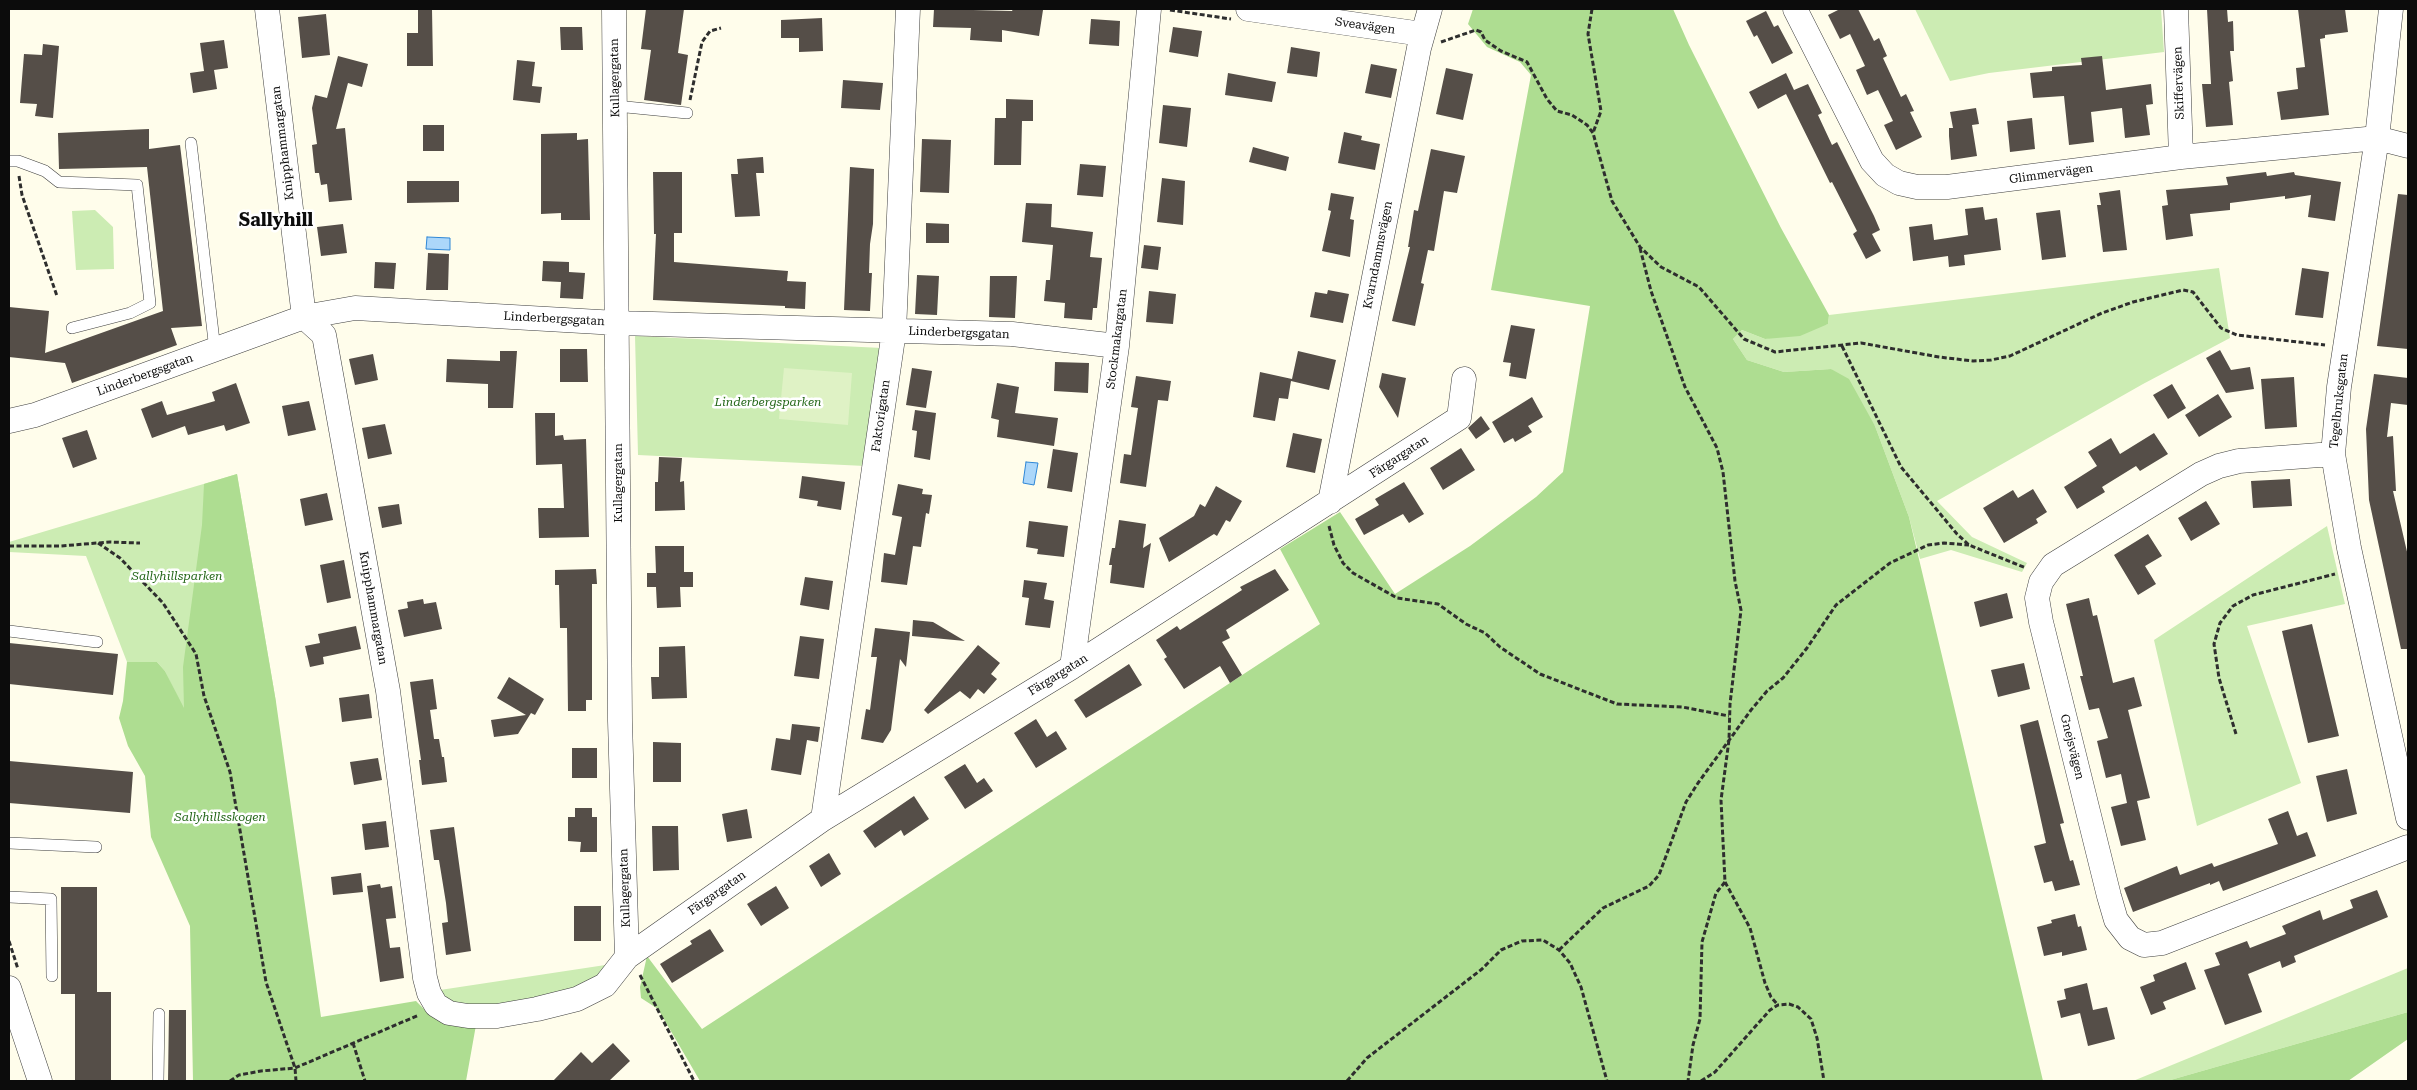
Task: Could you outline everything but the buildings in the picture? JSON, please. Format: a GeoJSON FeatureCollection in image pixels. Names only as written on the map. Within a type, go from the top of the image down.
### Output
{"type":"FeatureCollection","features":[{"type":"Feature","properties":{"kind":"street","name":"Knipphammargatan"},"geometry":{"type":"LineString","coordinates":[[267,9],[304,317],[324,335],[388,691],[425,978],[429,993],[436,1005]]}},
{"type":"Feature","properties":{"kind":"street","name":"Kullagergatan"},"geometry":{"type":"LineString","coordinates":[[614,9],[620,721],[628,956]]}},
{"type":"Feature","properties":{"kind":"street","name":"Faktorigatan"},"geometry":{"type":"LineString","coordinates":[[822,819],[894,331],[908,9]]}},
{"type":"Feature","properties":{"kind":"street","name":"Stockmakargatan"},"geometry":{"type":"LineString","coordinates":[[1072,667],[1117,346],[1149,9]]}},
{"type":"Feature","properties":{"kind":"street","name":"Sveavägen"},"geometry":{"type":"LineString","coordinates":[[1248,9],[1323,14],[1427,39]]}},
{"type":"Feature","properties":{"kind":"street","name":"Kvarndammsvägen"},"geometry":{"type":"LineString","coordinates":[[1330,502],[1427,39],[1430,9]]}},
{"type":"Feature","properties":{"kind":"street","name":"Glimmervägen"},"geometry":{"type":"LineString","coordinates":[[1795,9],[1872,161],[1885,175],[1899,183],[1917,187],[1947,187],[2181,157],[2377,138],[2408,146]]}},
{"type":"Feature","properties":{"kind":"street","name":"Skiffervägen"},"geometry":{"type":"LineString","coordinates":[[2176,9],[2181,157]]}},
{"type":"Feature","properties":{"kind":"street","name":"Tegelbruksgatan"},"geometry":{"type":"LineString","coordinates":[[2391,9],[2377,138],[2339,388],[2333,454],[2347,540],[2408,818]]}},
{"type":"Feature","properties":{"kind":"street","name":"Linderbergsgatan"},"geometry":{"type":"LineString","coordinates":[[9,421],[34,415],[304,317],[355,308],[616,322],[1012,334],[1117,346]]}},
{"type":"Feature","properties":{"kind":"street","name":"Färgargatan"},"geometry":{"type":"LineString","coordinates":[[628,956],[822,819],[1072,667],[1459,418],[1464,379]]}},
{"type":"Feature","properties":{"kind":"street","name":"Gnejsvägen"},"geometry":{"type":"LineString","coordinates":[[2333,454],[2239,461],[2218,466],[2201,474],[2053,565],[2045,575],[2037,598],[2040,622],[2108,896],[2116,920],[2130,938],[2144,945],[2162,943],[2408,847]]}},
{"type":"Feature","properties":{"kind":"street"},"geometry":{"type":"LineString","coordinates":[[436,1005],[449,1013],[468,1016],[497,1016],[537,1010],[577,999],[605,985],[628,956]]}},
{"type":"Feature","properties":{"kind":"street"},"geometry":{"type":"LineString","coordinates":[[9,988],[40,1081]]}},
{"type":"Feature","properties":{"kind":"lane"},"geometry":{"type":"LineString","coordinates":[[616,106],[687,113]]}},
{"type":"Feature","properties":{"kind":"lane"},"geometry":{"type":"LineString","coordinates":[[191,143],[214,350]]}},
{"type":"Feature","properties":{"kind":"lane"},"geometry":{"type":"LineString","coordinates":[[13,161],[45,171],[59,182],[136,185],[150,303],[130,313],[72,328]]}},
{"type":"Feature","properties":{"kind":"lane"},"geometry":{"type":"LineString","coordinates":[[9,631],[97,642]]}},
{"type":"Feature","properties":{"kind":"lane"},"geometry":{"type":"LineString","coordinates":[[9,842],[96,847]]}},
{"type":"Feature","properties":{"kind":"lane"},"geometry":{"type":"LineString","coordinates":[[9,897],[51,899],[52,976]]}},
{"type":"Feature","properties":{"kind":"lane"},"geometry":{"type":"LineString","coordinates":[[158,1081],[159,1014]]}},
{"type":"Feature","properties":{"kind":"path"},"geometry":{"type":"LineString","coordinates":[[1592,9],[1588,34],[1600,111],[1593,133]]}},
{"type":"Feature","properties":{"kind":"path"},"geometry":{"type":"LineString","coordinates":[[687,113],[702,42],[710,30],[721,28]]}},
{"type":"Feature","properties":{"kind":"path"},"geometry":{"type":"LineString","coordinates":[[1427,39],[1450,40],[1469,31],[1481,32],[1485,40],[1501,51],[1527,62],[1547,99],[1557,111],[1572,115],[1587,125],[1593,133],[1612,201],[1640,247],[1661,267],[1699,287],[1744,338],[1775,352],[1861,343],[1938,357],[1973,361],[1991,360],[2010,356],[2133,302],[2183,290],[2193,292],[2221,328],[2237,335],[2330,346]]}},
{"type":"Feature","properties":{"kind":"path"},"geometry":{"type":"LineString","coordinates":[[13,161],[22,196],[57,296]]}},
{"type":"Feature","properties":{"kind":"path"},"geometry":{"type":"LineString","coordinates":[[1640,247],[1651,291],[1685,387],[1717,448],[1723,472],[1735,581],[1741,610],[1729,740],[1721,800],[1725,882],[1750,928],[1765,983],[1771,997],[1778,1005]]}},
{"type":"Feature","properties":{"kind":"path"},"geometry":{"type":"LineString","coordinates":[[1842,346],[1901,467],[1957,534],[1969,545]]}},
{"type":"Feature","properties":{"kind":"path"},"geometry":{"type":"LineString","coordinates":[[1330,502],[1329,528],[1342,563],[1353,574],[1380,590],[1397,598],[1438,604],[1466,624],[1485,633],[1500,647],[1540,674],[1617,704],[1682,707],[1730,716]]}},
{"type":"Feature","properties":{"kind":"path"},"geometry":{"type":"LineString","coordinates":[[98,543],[120,558],[163,603],[196,654],[204,696],[230,772],[266,982],[295,1068],[296,1081]]}},
{"type":"Feature","properties":{"kind":"path"},"geometry":{"type":"LineString","coordinates":[[9,546],[140,543]]}},
{"type":"Feature","properties":{"kind":"path"},"geometry":{"type":"LineString","coordinates":[[1559,950],[1603,908],[1650,886],[1659,875],[1686,802],[1729,740],[1751,710],[1783,678],[1807,648],[1836,605],[1873,575],[1890,563],[1928,545],[1944,543],[1969,545],[2045,575]]}},
{"type":"Feature","properties":{"kind":"path"},"geometry":{"type":"LineString","coordinates":[[2236,734],[2219,678],[2214,644],[2220,623],[2233,606],[2253,595],[2340,573]]}},
{"type":"Feature","properties":{"kind":"path"},"geometry":{"type":"LineString","coordinates":[[1688,1081],[1693,1045],[1700,1019],[1702,942],[1716,893],[1725,882]]}},
{"type":"Feature","properties":{"kind":"path"},"geometry":{"type":"LineString","coordinates":[[1347,1081],[1367,1058],[1482,969],[1501,950],[1522,941],[1543,940],[1559,950],[1570,963],[1581,987],[1607,1081]]}},
{"type":"Feature","properties":{"kind":"path"},"geometry":{"type":"LineString","coordinates":[[628,956],[694,1081]]}},
{"type":"Feature","properties":{"kind":"path"},"geometry":{"type":"LineString","coordinates":[[1701,1081],[1715,1072],[1770,1010],[1778,1005],[1789,1004],[1798,1007],[1811,1019],[1817,1038],[1824,1081]]}},
{"type":"Feature","properties":{"kind":"path"},"geometry":{"type":"LineString","coordinates":[[230,1081],[239,1076],[261,1071],[295,1068],[412,1019],[436,1005]]}},
{"type":"Feature","properties":{"kind":"path"},"geometry":{"type":"LineString","coordinates":[[353,1044],[365,1081]]}},
{"type":"Feature","properties":{"kind":"green space"},"geometry":{"type":"Polygon","coordinates":[[[1473,9],[1673,9],[1689,45],[1781,228],[1829,315],[1828,324],[1800,336],[1765,339],[1742,330],[1733,339],[1747,360],[1784,372],[1831,369],[1849,379],[1875,426],[1909,517],[2043,1081],[700,1081],[658,1009],[641,998],[640,987],[647,956],[702,1029],[1320,624],[1280,549],[1340,512],[1395,594],[1470,546],[1536,497],[1563,472],[1590,306],[1491,290],[1531,75],[1520,62],[1487,47],[1468,24],[1473,9]]]}},
{"type":"Feature","properties":{"kind":"green space"},"geometry":{"type":"Polygon","coordinates":[[[1915,9],[2161,9],[2164,52],[1989,73],[1950,81],[1915,9]]]}},
{"type":"Feature","properties":{"kind":"green space"},"geometry":{"type":"Polygon","coordinates":[[[95,210],[113,227],[114,269],[76,270],[72,211],[95,210]]]}},
{"type":"Feature","properties":{"kind":"green space"},"geometry":{"type":"Polygon","coordinates":[[[2219,268],[2230,338],[2143,384],[1937,501],[1972,537],[2027,563],[2022,572],[1951,550],[1920,559],[1909,517],[1875,426],[1831,369],[1784,372],[1747,360],[1733,339],[1742,330],[1765,339],[1828,324],[1829,315],[2219,268]]]}},
{"type":"Feature","properties":{"kind":"green space","name":"Linderbergsparken"},"geometry":{"type":"Polygon","coordinates":[[[635,336],[882,348],[865,466],[638,455],[635,336]]]}},
{"type":"Feature","properties":{"kind":"green space"},"geometry":{"type":"Polygon","coordinates":[[[784,368],[852,373],[848,425],[779,419],[784,368]]]}},
{"type":"Feature","properties":{"kind":"green space","name":"Sallyhillsparken"},"geometry":{"type":"Polygon","coordinates":[[[237,474],[276,702],[184,710],[165,671],[157,662],[127,662],[86,556],[9,552],[9,542],[237,474]]]}},
{"type":"Feature","properties":{"kind":"green space","name":"Sallyhillsskogen"},"geometry":{"type":"Polygon","coordinates":[[[237,474],[276,702],[321,1017],[416,1001],[427,1012],[453,1023],[476,1025],[466,1081],[193,1081],[190,926],[151,837],[145,776],[128,746],[119,718],[123,701],[127,662],[157,662],[165,671],[184,708],[183,667],[202,525],[204,484],[237,474]]]}},
{"type":"Feature","properties":{"kind":"green space"},"geometry":{"type":"Polygon","coordinates":[[[2327,526],[2345,604],[2247,626],[2301,783],[2197,826],[2154,640],[2327,526]]]}},
{"type":"Feature","properties":{"kind":"green space"},"geometry":{"type":"Polygon","coordinates":[[[612,964],[605,977],[532,1005],[468,1008],[444,999],[440,990],[612,964]]]}},
{"type":"Feature","properties":{"kind":"green space"},"geometry":{"type":"Polygon","coordinates":[[[2408,968],[2408,1012],[2167,1081],[2133,1081],[2408,968]]]}},
{"type":"Feature","properties":{"kind":"green space"},"geometry":{"type":"Polygon","coordinates":[[[2408,1012],[2408,1039],[2348,1081],[2167,1081],[2408,1012]]]}},
{"type":"Feature","properties":{"kind":"water"},"geometry":{"type":"Polygon","coordinates":[[[427,237],[450,238],[450,250],[426,249],[427,237]]]}},
{"type":"Feature","properties":{"kind":"water"},"geometry":{"type":"Polygon","coordinates":[[[1026,462],[1038,463],[1034,485],[1023,483],[1026,462]]]}},
{"type":"Feature","properties":{"kind":"district","name":"Sallyhill"},"geometry":{"type":"Point","coordinates":[276,221]}}]}
